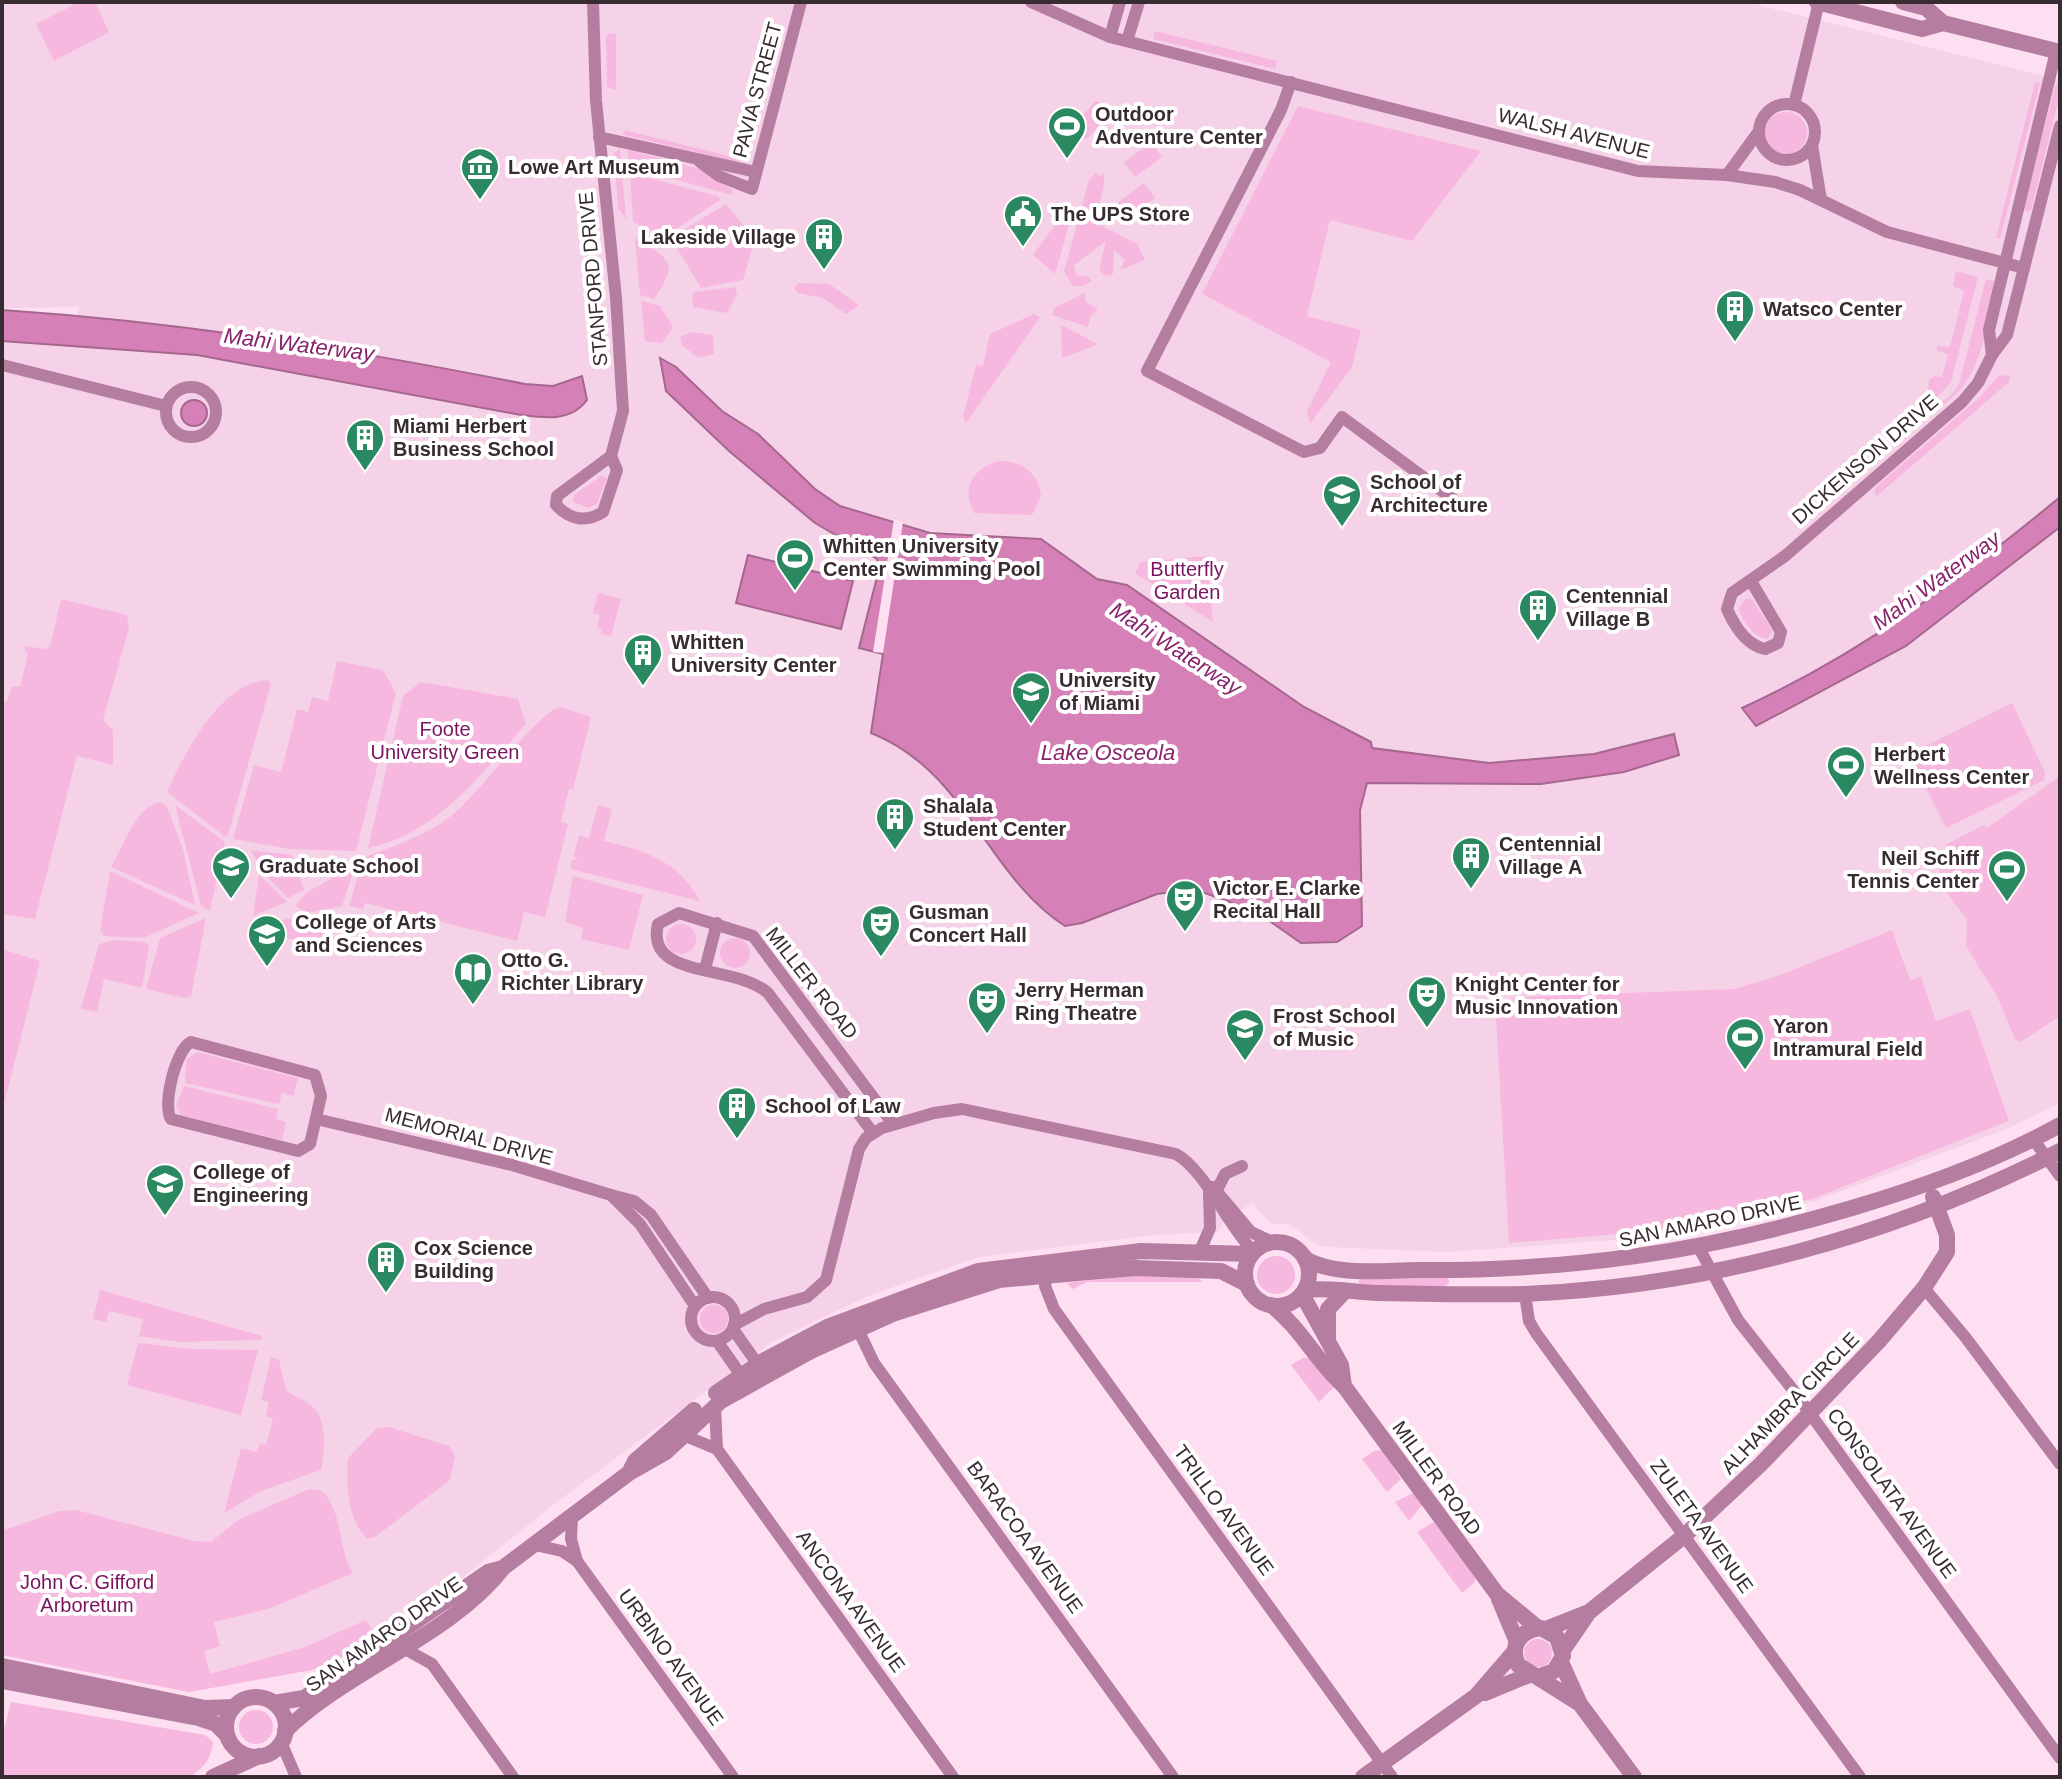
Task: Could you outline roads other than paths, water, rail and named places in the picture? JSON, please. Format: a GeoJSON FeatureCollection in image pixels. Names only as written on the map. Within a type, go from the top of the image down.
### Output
{"type":"FeatureCollection","features":[{"type":"Feature","properties":{"kind":"street","name":"STANFORD DRIVE"},"geometry":{"type":"LineString","coordinates":[[593,2],[599,137],[624,391],[621,423],[611,456],[557,496],[556,505],[564,514],[583,520],[603,512],[617,470],[611,456]]}},
{"type":"Feature","properties":{"kind":"street","name":"PAVIA STREET"},"geometry":{"type":"LineString","coordinates":[[700,162],[719,176],[752,189],[801,2]]}},
{"type":"Feature","properties":{"kind":"street","name":"WALSH AVENUE"},"geometry":{"type":"LineString","coordinates":[[1031,2],[1110,37],[1638,171],[1661,175],[1727,175],[1775,182],[1887,232],[2024,268]]}},
{"type":"Feature","properties":{"kind":"street"},"geometry":{"type":"LineString","coordinates":[[1110,37],[1120,2]]}},
{"type":"Feature","properties":{"kind":"street"},"geometry":{"type":"LineString","coordinates":[[1127,41],[1139,2]]}},
{"type":"Feature","properties":{"kind":"street"},"geometry":{"type":"LineString","coordinates":[[1794,105],[1819,2],[1922,29],[1943,23]]}},
{"type":"Feature","properties":{"kind":"street"},"geometry":{"type":"LineString","coordinates":[[1903,2],[1926,8],[1943,23],[2058,51]]}},
{"type":"Feature","properties":{"kind":"street","name":"DICKENSON DRIVE"},"geometry":{"type":"LineString","coordinates":[[1992,355],[1989,330],[2058,51]]}},
{"type":"Feature","properties":{"kind":"street"},"geometry":{"type":"LineString","coordinates":[[1291,82],[1276,120],[1147,371],[1304,452],[1320,448],[1342,417],[1453,499]]}},
{"type":"Feature","properties":{"kind":"street"},"geometry":{"type":"LineString","coordinates":[[1727,175],[1759,131],[1769,111],[1794,105]]}},
{"type":"Feature","properties":{"kind":"street"},"geometry":{"type":"LineString","coordinates":[[1794,105],[1811,118],[1814,127],[1812,145],[1821,200]]}},
{"type":"Feature","properties":{"kind":"street","name":"DICKENSON DRIVE"},"geometry":{"type":"LineString","coordinates":[[1751,581],[1781,632],[1778,643],[1765,649],[1751,643],[1727,609],[1732,593],[1794,548],[1962,402],[1978,383],[1992,355],[2007,335],[2060,126]]}},
{"type":"Feature","properties":{"kind":"street"},"geometry":{"type":"LineString","coordinates":[[1759,131],[1764,149],[1780,159],[1798,158],[1812,145]]}},
{"type":"Feature","properties":{"kind":"street"},"geometry":{"type":"LineString","coordinates":[[599,137],[700,162],[756,172]]}},
{"type":"Feature","properties":{"kind":"street"},"geometry":{"type":"LineString","coordinates":[[2,365],[166,406]]}},
{"type":"Feature","properties":{"kind":"street"},"geometry":{"type":"LineString","coordinates":[[197,388],[215,404],[215,420],[197,437],[181,435],[169,424],[166,406],[181,389],[197,388]]}},
{"type":"Feature","properties":{"kind":"street","name":"MILLER ROAD"},"geometry":{"type":"LineString","coordinates":[[873,1133],[768,993],[746,978],[669,961],[659,951],[655,938],[658,924],[679,913],[753,936],[893,1124]]}},
{"type":"Feature","properties":{"kind":"street"},"geometry":{"type":"LineString","coordinates":[[705,969],[717,923]]}},
{"type":"Feature","properties":{"kind":"street"},"geometry":{"type":"LineString","coordinates":[[191,1042],[308,1072],[321,1088],[316,1119],[310,1144],[298,1151],[174,1121],[168,1114],[167,1101],[181,1051],[191,1042]]}},
{"type":"Feature","properties":{"kind":"street"},"geometry":{"type":"LineString","coordinates":[[764,1309],[732,1309],[720,1298],[708,1298],[695,1306],[690,1318],[693,1331],[703,1340],[717,1341],[733,1327],[764,1309],[807,1297],[826,1280],[859,1149],[873,1133],[893,1124],[949,1110],[978,1110],[1159,1148],[1182,1157],[1213,1192],[1252,1253]]}},
{"type":"Feature","properties":{"kind":"street","name":"MEMORIAL DRIVE"},"geometry":{"type":"LineString","coordinates":[[316,1119],[489,1159],[634,1201],[651,1215],[708,1298]]}},
{"type":"Feature","properties":{"kind":"street","name":"SAN AMARO DRIVE"},"geometry":{"type":"LineString","coordinates":[[1305,1259],[1332,1270],[1475,1271],[1614,1262],[1699,1248],[1807,1221],[1928,1184],[2060,1125]]}},
{"type":"Feature","properties":{"kind":"street"},"geometry":{"type":"LineString","coordinates":[[2033,1139],[2053,1155],[2060,1176]]}},
{"type":"Feature","properties":{"kind":"street"},"geometry":{"type":"LineString","coordinates":[[1303,1292],[1525,1294],[1596,1288],[1710,1271],[1828,1242],[1937,1206],[2053,1155]]}},
{"type":"Feature","properties":{"kind":"street"},"geometry":{"type":"LineString","coordinates":[[1200,1251],[1210,1228],[1213,1192],[1225,1174],[1242,1166]]}},
{"type":"Feature","properties":{"kind":"street","name":"ALHAMBRA CIRCLE"},"geometry":{"type":"LineString","coordinates":[[1542,1629],[1589,1612],[1684,1536],[1810,1414],[1924,1288],[1949,1246],[1928,1184]]}},
{"type":"Feature","properties":{"kind":"street"},"geometry":{"type":"LineString","coordinates":[[1213,1192],[1251,1232],[1272,1242],[1286,1243],[1305,1259],[1309,1271],[1303,1292],[1290,1303],[1271,1305],[1254,1296],[1247,1284],[1245,1273],[1252,1253],[1272,1242]]}},
{"type":"Feature","properties":{"kind":"street","name":"MEMORIAL DRIVE"},"geometry":{"type":"LineString","coordinates":[[611,1195],[640,1224],[695,1306]]}},
{"type":"Feature","properties":{"kind":"street","name":"CONSOLATA AVENUE"},"geometry":{"type":"LineString","coordinates":[[1699,1248],[1738,1320],[2060,1758]]}},
{"type":"Feature","properties":{"kind":"street","name":"SAN AMARO DRIVE"},"geometry":{"type":"LineString","coordinates":[[629,1473],[635,1461],[669,1432],[744,1380],[854,1323],[978,1271],[1038,1261],[1055,1262],[1141,1251],[1252,1253]]}},
{"type":"Feature","properties":{"kind":"street"},"geometry":{"type":"LineString","coordinates":[[1045,1277],[1055,1262]]}},
{"type":"Feature","properties":{"kind":"street","name":"SAN AMARO DRIVE"},"geometry":{"type":"LineString","coordinates":[[854,1323],[988,1283],[1135,1268],[1229,1272],[1247,1284]]}},
{"type":"Feature","properties":{"kind":"street","name":"TRILLO AVENUE"},"geometry":{"type":"LineString","coordinates":[[1045,1277],[1054,1309],[1387,1770]]}},
{"type":"Feature","properties":{"kind":"street"},"geometry":{"type":"LineString","coordinates":[[1924,1288],[2060,1464]]}},
{"type":"Feature","properties":{"kind":"street"},"geometry":{"type":"LineString","coordinates":[[1328,1343],[1328,1309],[1345,1291]]}},
{"type":"Feature","properties":{"kind":"street","name":"MILLER ROAD"},"geometry":{"type":"LineString","coordinates":[[1303,1292],[1341,1365],[1344,1386]]}},
{"type":"Feature","properties":{"kind":"street","name":"ZULETA AVENUE"},"geometry":{"type":"LineString","coordinates":[[1525,1294],[1529,1321],[1536,1333],[1860,1777]]}},
{"type":"Feature","properties":{"kind":"street","name":"MILLER ROAD"},"geometry":{"type":"LineString","coordinates":[[1271,1305],[1292,1322],[1330,1374],[1344,1386],[1497,1594],[1542,1629]]}},
{"type":"Feature","properties":{"kind":"street"},"geometry":{"type":"LineString","coordinates":[[732,1309],[733,1327],[762,1370]]}},
{"type":"Feature","properties":{"kind":"street","name":"BARACOA AVENUE"},"geometry":{"type":"LineString","coordinates":[[854,1323],[874,1363],[1173,1777]]}},
{"type":"Feature","properties":{"kind":"street"},"geometry":{"type":"LineString","coordinates":[[717,1341],[744,1380]]}},
{"type":"Feature","properties":{"kind":"street","name":"SAN AMARO DRIVE"},"geometry":{"type":"LineString","coordinates":[[274,1703],[304,1698],[488,1572],[504,1567],[629,1473],[641,1469],[744,1380]]}},
{"type":"Feature","properties":{"kind":"street"},"geometry":{"type":"LineString","coordinates":[[683,1435],[717,1449],[715,1406]]}},
{"type":"Feature","properties":{"kind":"street","name":"ANCONA AVENUE"},"geometry":{"type":"LineString","coordinates":[[717,1449],[953,1777]]}},
{"type":"Feature","properties":{"kind":"street","name":"URBINO AVENUE"},"geometry":{"type":"LineString","coordinates":[[572,1517],[571,1539],[577,1561],[733,1777]]}},
{"type":"Feature","properties":{"kind":"street"},"geometry":{"type":"LineString","coordinates":[[535,1545],[562,1551],[577,1561]]}},
{"type":"Feature","properties":{"kind":"street","name":"SAN AMARO DRIVE"},"geometry":{"type":"LineString","coordinates":[[283,1737],[328,1696],[405,1649],[493,1582],[504,1567]]}},
{"type":"Feature","properties":{"kind":"street","name":"MILLER ROAD"},"geometry":{"type":"LineString","coordinates":[[1497,1594],[1515,1647]]}},
{"type":"Feature","properties":{"kind":"street","name":"ALHAMBRA CIRCLE"},"geometry":{"type":"LineString","coordinates":[[1562,1656],[1589,1612]]}},
{"type":"Feature","properties":{"kind":"street"},"geometry":{"type":"LineString","coordinates":[[1363,1777],[1387,1770],[1476,1696],[1525,1632],[1542,1629],[1557,1637],[1580,1704],[1634,1777]]}},
{"type":"Feature","properties":{"kind":"street"},"geometry":{"type":"LineString","coordinates":[[387,1660],[404,1641],[407,1630]]}},
{"type":"Feature","properties":{"kind":"street"},"geometry":{"type":"LineString","coordinates":[[425,1633],[432,1664],[513,1777]]}},
{"type":"Feature","properties":{"kind":"street"},"geometry":{"type":"LineString","coordinates":[[1515,1647],[1518,1665],[1580,1704]]}},
{"type":"Feature","properties":{"kind":"street"},"geometry":{"type":"LineString","coordinates":[[405,1649],[432,1664]]}},
{"type":"Feature","properties":{"kind":"street"},"geometry":{"type":"LineString","coordinates":[[1476,1696],[1554,1671],[1562,1656]]}},
{"type":"Feature","properties":{"kind":"street"},"geometry":{"type":"LineString","coordinates":[[2,1679],[198,1718],[216,1724],[246,1755],[259,1756]]}},
{"type":"Feature","properties":{"kind":"street"},"geometry":{"type":"LineString","coordinates":[[2,1679],[205,1708],[233,1707],[250,1697],[274,1703],[282,1714],[283,1737],[294,1774]]}},
{"type":"Feature","properties":{"kind":"street"},"geometry":{"type":"LineString","coordinates":[[214,1776],[229,1739],[227,1720],[233,1707]]}},
{"type":"Feature","properties":{"kind":"street"},"geometry":{"type":"LineString","coordinates":[[214,1776],[271,1752],[283,1737]]}},
{"type":"Feature","properties":{"kind":"water","name":"Mahi Waterway"},"geometry":{"type":"Polygon","coordinates":[[[2,310],[265,338],[525,384],[553,386],[582,376],[587,400],[581,407],[565,415],[530,416],[197,355],[2,341],[2,310]]]}},
{"type":"Feature","properties":{"kind":"water","name":"Lake Osceola"},"geometry":{"type":"Polygon","coordinates":[[[660,358],[676,367],[722,411],[758,434],[815,489],[840,506],[930,533],[1041,539],[1097,579],[1127,585],[1304,707],[1371,742],[1372,748],[1489,763],[1594,754],[1674,734],[1679,755],[1624,772],[1541,784],[1367,783],[1360,810],[1362,926],[1337,942],[1301,943],[1257,912],[1205,893],[1180,891],[1157,894],[1082,923],[1065,926],[1038,905],[1015,880],[954,797],[931,772],[904,750],[871,733],[883,654],[859,648],[879,569],[877,559],[815,523],[729,451],[666,391],[660,358]]]}},
{"type":"Feature","properties":{"kind":"water"},"geometry":{"type":"Polygon","coordinates":[[[194,400],[203,404],[207,413],[203,422],[194,426],[185,422],[181,413],[185,404],[194,400]]]}},
{"type":"Feature","properties":{"kind":"water","name":"Mahi Waterway"},"geometry":{"type":"Polygon","coordinates":[[[2060,497],[2060,527],[1906,646],[1756,726],[1742,708],[1868,640],[1947,586],[2060,497]]]}},
{"type":"Feature","properties":{"kind":"water","name":"Whitten University Center Swimming Pool"},"geometry":{"type":"Polygon","coordinates":[[[748,555],[853,581],[841,629],[736,603],[748,555]]]}},
{"type":"Feature","properties":{"kind":"place","name":"Outdoor Adventure Center"},"geometry":{"type":"Point","coordinates":[1067,160]}},
{"type":"Feature","properties":{"kind":"place","name":"Lowe Art Museum"},"geometry":{"type":"Point","coordinates":[480,201]}},
{"type":"Feature","properties":{"kind":"place","name":"The UPS Store"},"geometry":{"type":"Point","coordinates":[1023,248]}},
{"type":"Feature","properties":{"kind":"place","name":"Lakeside Village"},"geometry":{"type":"Point","coordinates":[824,271]}},
{"type":"Feature","properties":{"kind":"place","name":"Watsco Center"},"geometry":{"type":"Point","coordinates":[1735,343]}},
{"type":"Feature","properties":{"kind":"place","name":"Miami Herbert Business School"},"geometry":{"type":"Point","coordinates":[365,472]}},
{"type":"Feature","properties":{"kind":"place","name":"School of Architecture"},"geometry":{"type":"Point","coordinates":[1342,528]}},
{"type":"Feature","properties":{"kind":"place","name":"Whitten University Center Swimming Pool"},"geometry":{"type":"Point","coordinates":[795,592]}},
{"type":"Feature","properties":{"kind":"place","name":"Centennial Village B"},"geometry":{"type":"Point","coordinates":[1538,642]}},
{"type":"Feature","properties":{"kind":"place","name":"Whitten University Center"},"geometry":{"type":"Point","coordinates":[643,687]}},
{"type":"Feature","properties":{"kind":"place","name":"University of Miami"},"geometry":{"type":"Point","coordinates":[1031,725]}},
{"type":"Feature","properties":{"kind":"place","name":"Herbert Wellness Center"},"geometry":{"type":"Point","coordinates":[1846,799]}},
{"type":"Feature","properties":{"kind":"place","name":"Shalala Student Center"},"geometry":{"type":"Point","coordinates":[895,851]}},
{"type":"Feature","properties":{"kind":"place","name":"Centennial Village A"},"geometry":{"type":"Point","coordinates":[1471,890]}},
{"type":"Feature","properties":{"kind":"place","name":"Graduate School"},"geometry":{"type":"Point","coordinates":[231,900]}},
{"type":"Feature","properties":{"kind":"place","name":"Neil Schiff Tennis Center"},"geometry":{"type":"Point","coordinates":[2007,903]}},
{"type":"Feature","properties":{"kind":"place","name":"Victor E. Clarke Recital Hall"},"geometry":{"type":"Point","coordinates":[1185,933]}},
{"type":"Feature","properties":{"kind":"place","name":"Gusman Concert Hall"},"geometry":{"type":"Point","coordinates":[881,958]}},
{"type":"Feature","properties":{"kind":"place","name":"College of Arts and Sciences"},"geometry":{"type":"Point","coordinates":[267,968]}},
{"type":"Feature","properties":{"kind":"place","name":"Otto G. Richter Library"},"geometry":{"type":"Point","coordinates":[473,1006]}},
{"type":"Feature","properties":{"kind":"place","name":"Knight Center for Music Innovation"},"geometry":{"type":"Point","coordinates":[1427,1029]}},
{"type":"Feature","properties":{"kind":"place","name":"Jerry Herman Ring Theatre"},"geometry":{"type":"Point","coordinates":[987,1035]}},
{"type":"Feature","properties":{"kind":"place","name":"Frost School of Music"},"geometry":{"type":"Point","coordinates":[1245,1062]}},
{"type":"Feature","properties":{"kind":"place","name":"Yaron Intramural Field"},"geometry":{"type":"Point","coordinates":[1745,1071]}},
{"type":"Feature","properties":{"kind":"place","name":"School of Law"},"geometry":{"type":"Point","coordinates":[737,1140]}},
{"type":"Feature","properties":{"kind":"place","name":"College of Engineering"},"geometry":{"type":"Point","coordinates":[165,1217]}},
{"type":"Feature","properties":{"kind":"place","name":"Cox Science Building"},"geometry":{"type":"Point","coordinates":[386,1294]}},
{"type":"Feature","properties":{"kind":"park label","name":"Butterfly Garden"},"geometry":{"type":"Point","coordinates":[1187,580]}},
{"type":"Feature","properties":{"kind":"park label","name":"Foote University Green"},"geometry":{"type":"Point","coordinates":[445,740]}},
{"type":"Feature","properties":{"kind":"park label","name":"John C. Gifford Arboretum"},"geometry":{"type":"Point","coordinates":[87,1594]}}]}
